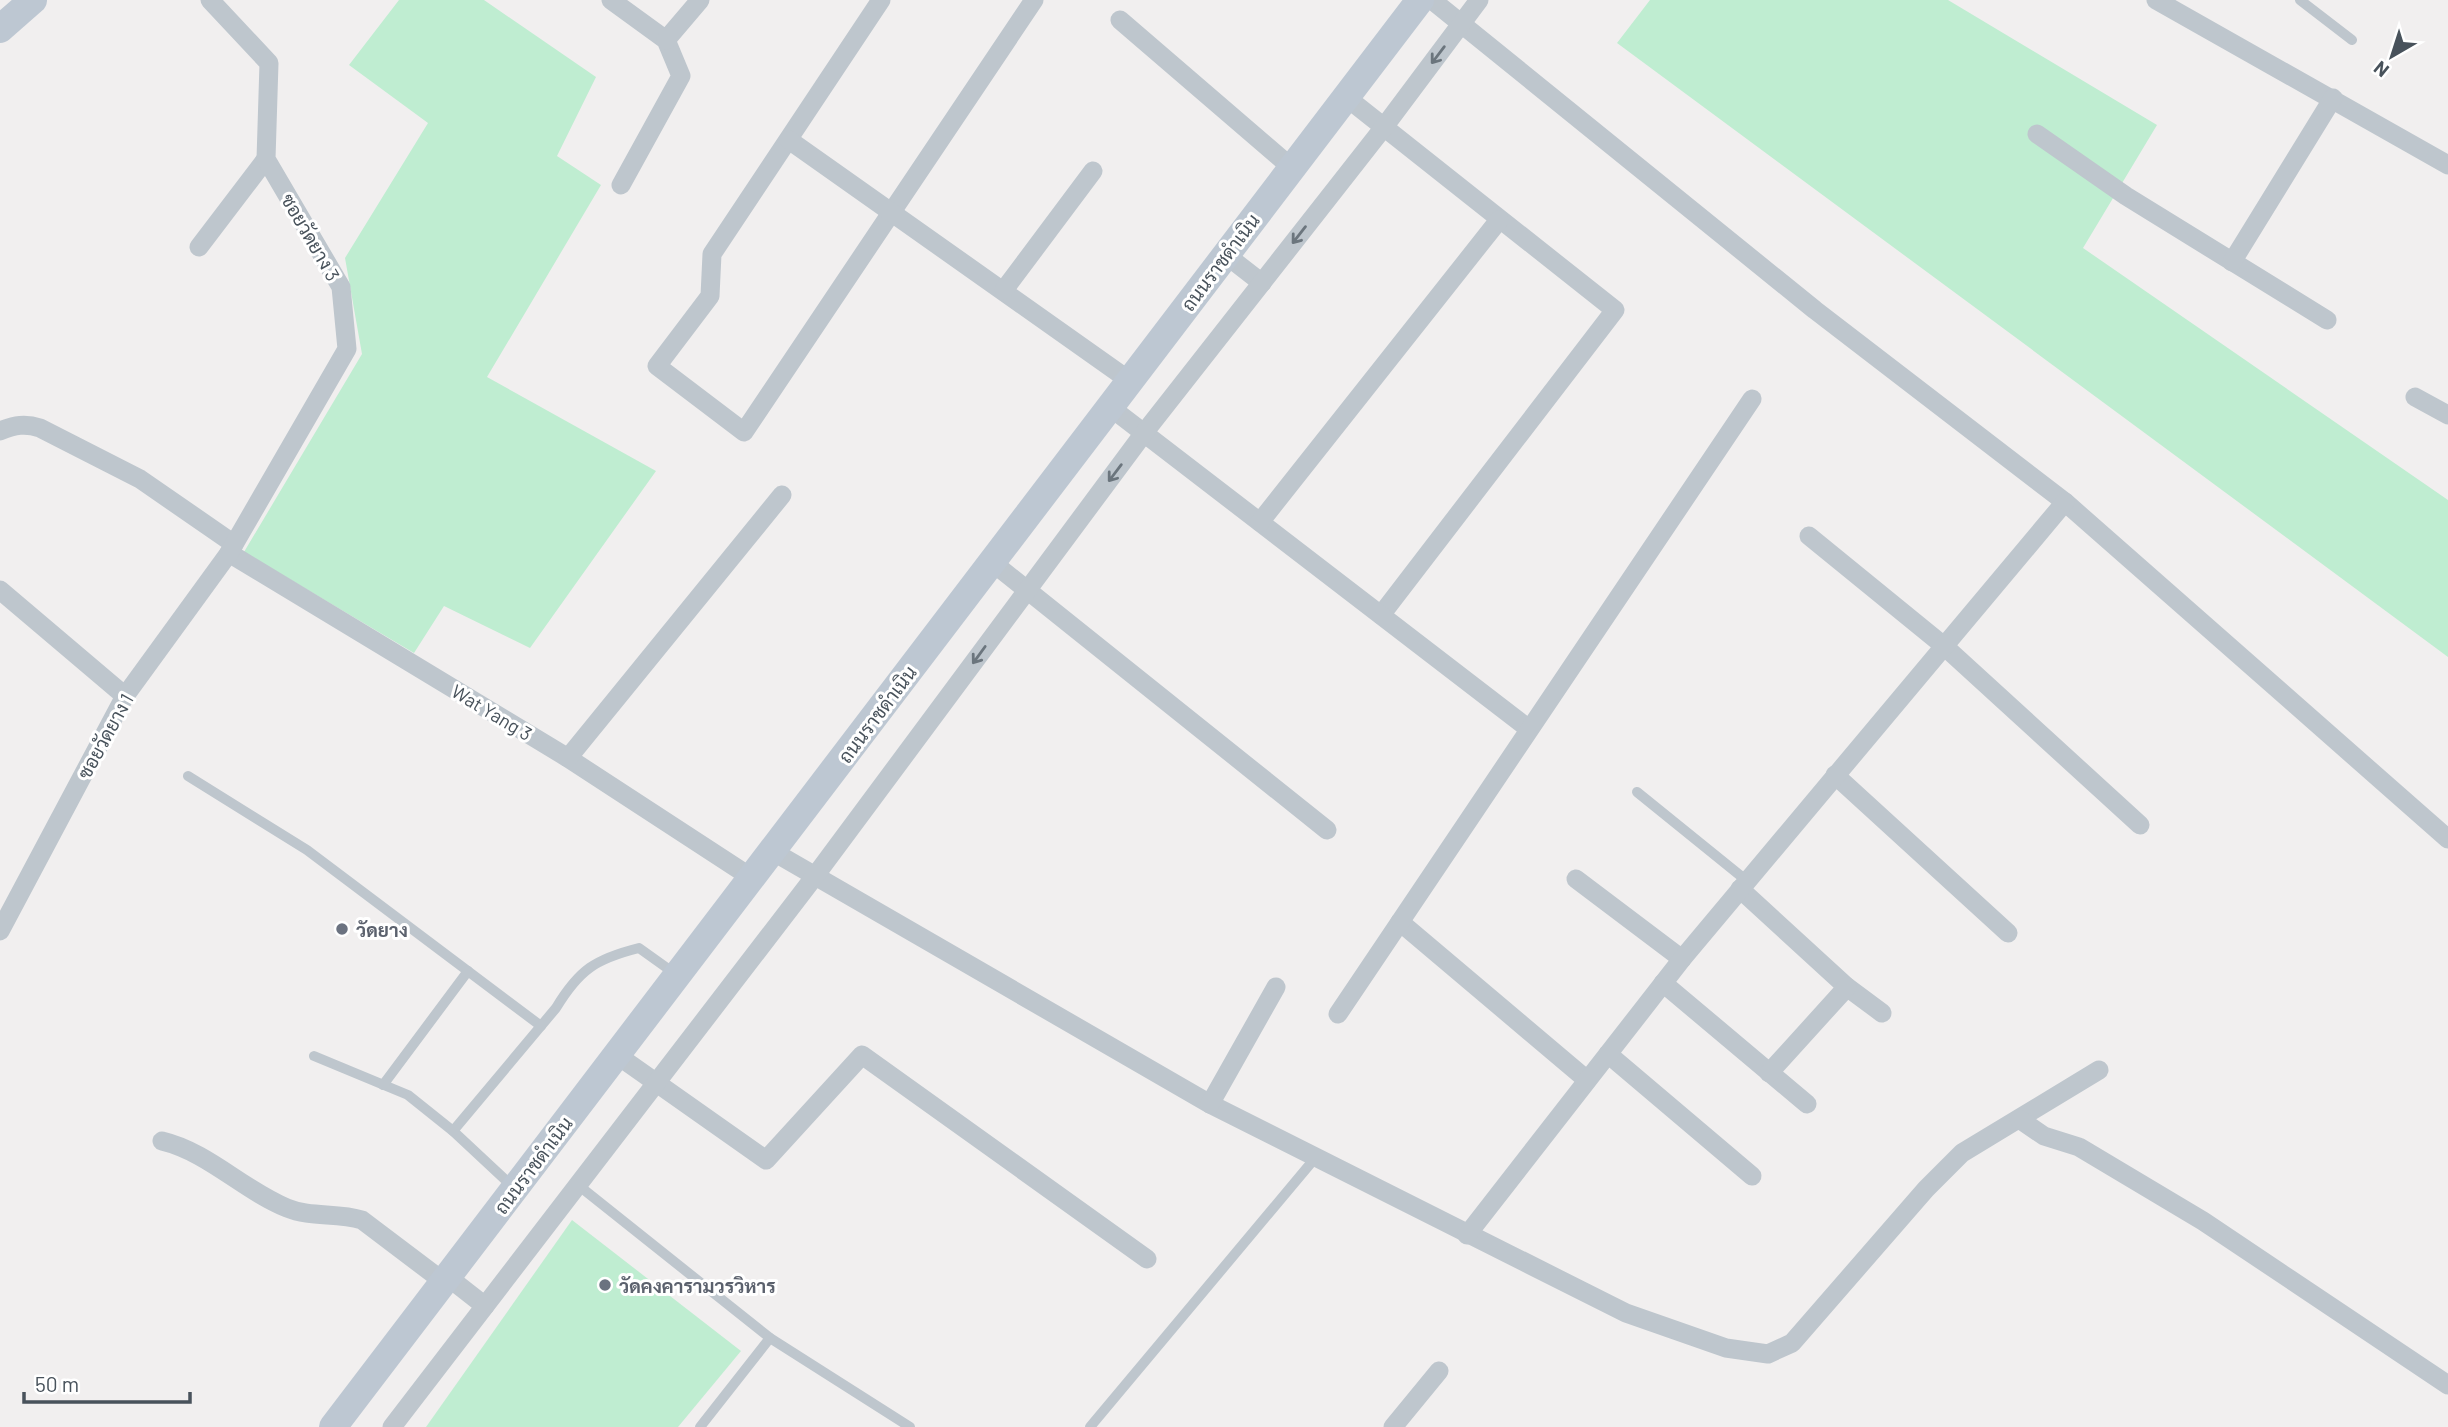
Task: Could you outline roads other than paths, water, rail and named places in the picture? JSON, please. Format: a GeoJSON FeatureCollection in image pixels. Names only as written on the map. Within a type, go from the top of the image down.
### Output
{"type":"FeatureCollection","features":[{"type":"Feature","properties":{"kind":"main road"},"geometry":{"type":"LineString","coordinates":[[0,29],[33,0]]}},
{"type":"Feature","properties":{"kind":"main road","name":"ถนนราชดำเนิน"},"geometry":{"type":"LineString","coordinates":[[333,1427],[1420,0]]}},
{"type":"Feature","properties":{"kind":"street"},"geometry":{"type":"LineString","coordinates":[[200,247],[266,159],[269,63],[210,0]]}},
{"type":"Feature","properties":{"kind":"street"},"geometry":{"type":"LineString","coordinates":[[611,0],[666,40],[681,76],[621,186]]}},
{"type":"Feature","properties":{"kind":"street"},"geometry":{"type":"LineString","coordinates":[[666,40],[700,0]]}},
{"type":"Feature","properties":{"kind":"street"},"geometry":{"type":"LineString","coordinates":[[881,0],[712,254],[710,296],[657,366],[744,432],[1034,0]]}},
{"type":"Feature","properties":{"kind":"street"},"geometry":{"type":"LineString","coordinates":[[1432,0],[1815,310],[2065,502],[2448,839]]}},
{"type":"Feature","properties":{"kind":"street"},"geometry":{"type":"LineString","coordinates":[[392,1427],[816,876],[1144,433],[1384,127],[1479,0]]}},
{"type":"Feature","properties":{"kind":"street"},"geometry":{"type":"LineString","coordinates":[[2156,0],[2448,165]]}},
{"type":"Feature","properties":{"kind":"street"},"geometry":{"type":"LineString","coordinates":[[1121,20],[1292,167]]}},
{"type":"Feature","properties":{"kind":"street"},"geometry":{"type":"LineString","coordinates":[[1346,97],[1615,310],[1381,615]]}},
{"type":"Feature","properties":{"kind":"street"},"geometry":{"type":"LineString","coordinates":[[2232,262],[2333,99]]}},
{"type":"Feature","properties":{"kind":"street"},"geometry":{"type":"LineString","coordinates":[[2038,134],[2126,196],[2327,320]]}},
{"type":"Feature","properties":{"kind":"street"},"geometry":{"type":"LineString","coordinates":[[789,140],[1130,381]]}},
{"type":"Feature","properties":{"kind":"street","name":"ซอยวัดยาง 3"},"geometry":{"type":"LineString","coordinates":[[231,549],[347,349],[341,287],[266,159]]}},
{"type":"Feature","properties":{"kind":"street"},"geometry":{"type":"LineString","coordinates":[[1004,290],[1093,171]]}},
{"type":"Feature","properties":{"kind":"street"},"geometry":{"type":"LineString","coordinates":[[1260,522],[1499,220]]}},
{"type":"Feature","properties":{"kind":"street"},"geometry":{"type":"LineString","coordinates":[[1226,255],[1262,283]]}},
{"type":"Feature","properties":{"kind":"street"},"geometry":{"type":"LineString","coordinates":[[2415,397],[2448,415]]}},
{"type":"Feature","properties":{"kind":"street"},"geometry":{"type":"LineString","coordinates":[[1338,1014],[1752,399]]}},
{"type":"Feature","properties":{"kind":"street"},"geometry":{"type":"LineString","coordinates":[[1110,407],[1529,729]]}},
{"type":"Feature","properties":{"kind":"street","name":"Wat Yang 3"},"geometry":{"type":"LineString","coordinates":[[0,431],[27,424],[40,428],[140,479],[231,549],[568,758],[752,878]]}},
{"type":"Feature","properties":{"kind":"street"},"geometry":{"type":"LineString","coordinates":[[568,758],[782,495]]}},
{"type":"Feature","properties":{"kind":"street"},"geometry":{"type":"LineString","coordinates":[[1467,1235],[1682,959],[2065,502]]}},
{"type":"Feature","properties":{"kind":"street"},"geometry":{"type":"LineString","coordinates":[[1809,536],[1944,646],[2140,825]]}},
{"type":"Feature","properties":{"kind":"street","name":"ซอยวัดยาง 1"},"geometry":{"type":"LineString","coordinates":[[0,931],[125,696],[231,549]]}},
{"type":"Feature","properties":{"kind":"street"},"geometry":{"type":"LineString","coordinates":[[992,562],[1327,830]]}},
{"type":"Feature","properties":{"kind":"street"},"geometry":{"type":"LineString","coordinates":[[0,590],[125,696]]}},
{"type":"Feature","properties":{"kind":"street"},"geometry":{"type":"LineString","coordinates":[[1835,775],[2008,933]]}},
{"type":"Feature","properties":{"kind":"street"},"geometry":{"type":"LineString","coordinates":[[772,851],[1210,1104],[1626,1313],[1726,1348],[1768,1354],[1792,1343],[1926,1189],[1962,1153],[2099,1070]]}},
{"type":"Feature","properties":{"kind":"street"},"geometry":{"type":"LineString","coordinates":[[1576,879],[1682,959]]}},
{"type":"Feature","properties":{"kind":"street"},"geometry":{"type":"LineString","coordinates":[[1744,885],[1847,986],[1882,1013]]}},
{"type":"Feature","properties":{"kind":"street"},"geometry":{"type":"LineString","coordinates":[[1400,922],[1587,1080]]}},
{"type":"Feature","properties":{"kind":"street"},"geometry":{"type":"LineString","coordinates":[[1663,983],[1807,1104]]}},
{"type":"Feature","properties":{"kind":"street"},"geometry":{"type":"LineString","coordinates":[[1769,1073],[1847,986]]}},
{"type":"Feature","properties":{"kind":"street"},"geometry":{"type":"LineString","coordinates":[[1210,1104],[1276,987]]}},
{"type":"Feature","properties":{"kind":"street"},"geometry":{"type":"LineString","coordinates":[[1608,1054],[1752,1176]]}},
{"type":"Feature","properties":{"kind":"street"},"geometry":{"type":"LineString","coordinates":[[617,1055],[766,1160],[862,1055],[1147,1259]]}},
{"type":"Feature","properties":{"kind":"street"},"geometry":{"type":"LineString","coordinates":[[2019,1119],[2044,1136],[2079,1147],[2203,1221],[2448,1385]]}},
{"type":"Feature","properties":{"kind":"street"},"geometry":{"type":"LineString","coordinates":[[162,1141],[215,1165],[284,1207],[302,1214],[345,1216],[362,1220],[485,1306]]}},
{"type":"Feature","properties":{"kind":"street"},"geometry":{"type":"LineString","coordinates":[[1393,1427],[1439,1371]]}},
{"type":"Feature","properties":{"kind":"lane"},"geometry":{"type":"LineString","coordinates":[[2300,0],[2352,40]]}},
{"type":"Feature","properties":{"kind":"lane"},"geometry":{"type":"LineString","coordinates":[[188,776],[307,850],[541,1026]]}},
{"type":"Feature","properties":{"kind":"lane"},"geometry":{"type":"LineString","coordinates":[[1637,792],[1744,885]]}},
{"type":"Feature","properties":{"kind":"lane"},"geometry":{"type":"LineString","coordinates":[[453,1131],[588,967],[639,948],[677,975]]}},
{"type":"Feature","properties":{"kind":"lane"},"geometry":{"type":"LineString","coordinates":[[383,1085],[468,971]]}},
{"type":"Feature","properties":{"kind":"lane"},"geometry":{"type":"LineString","coordinates":[[314,1056],[408,1095],[453,1131],[515,1189]]}},
{"type":"Feature","properties":{"kind":"lane"},"geometry":{"type":"LineString","coordinates":[[1090,1427],[1316,1157]]}},
{"type":"Feature","properties":{"kind":"lane"},"geometry":{"type":"LineString","coordinates":[[579,1185],[771,1338],[910,1427]]}},
{"type":"Feature","properties":{"kind":"lane"},"geometry":{"type":"LineString","coordinates":[[700,1427],[771,1338]]}},
{"type":"Feature","properties":{"kind":"place","name":"วัดยาง"},"geometry":{"type":"Point","coordinates":[342,929]}},
{"type":"Feature","properties":{"kind":"place","name":"วัดคงคารามวรวิหาร"},"geometry":{"type":"Point","coordinates":[605,1285]}}]}
